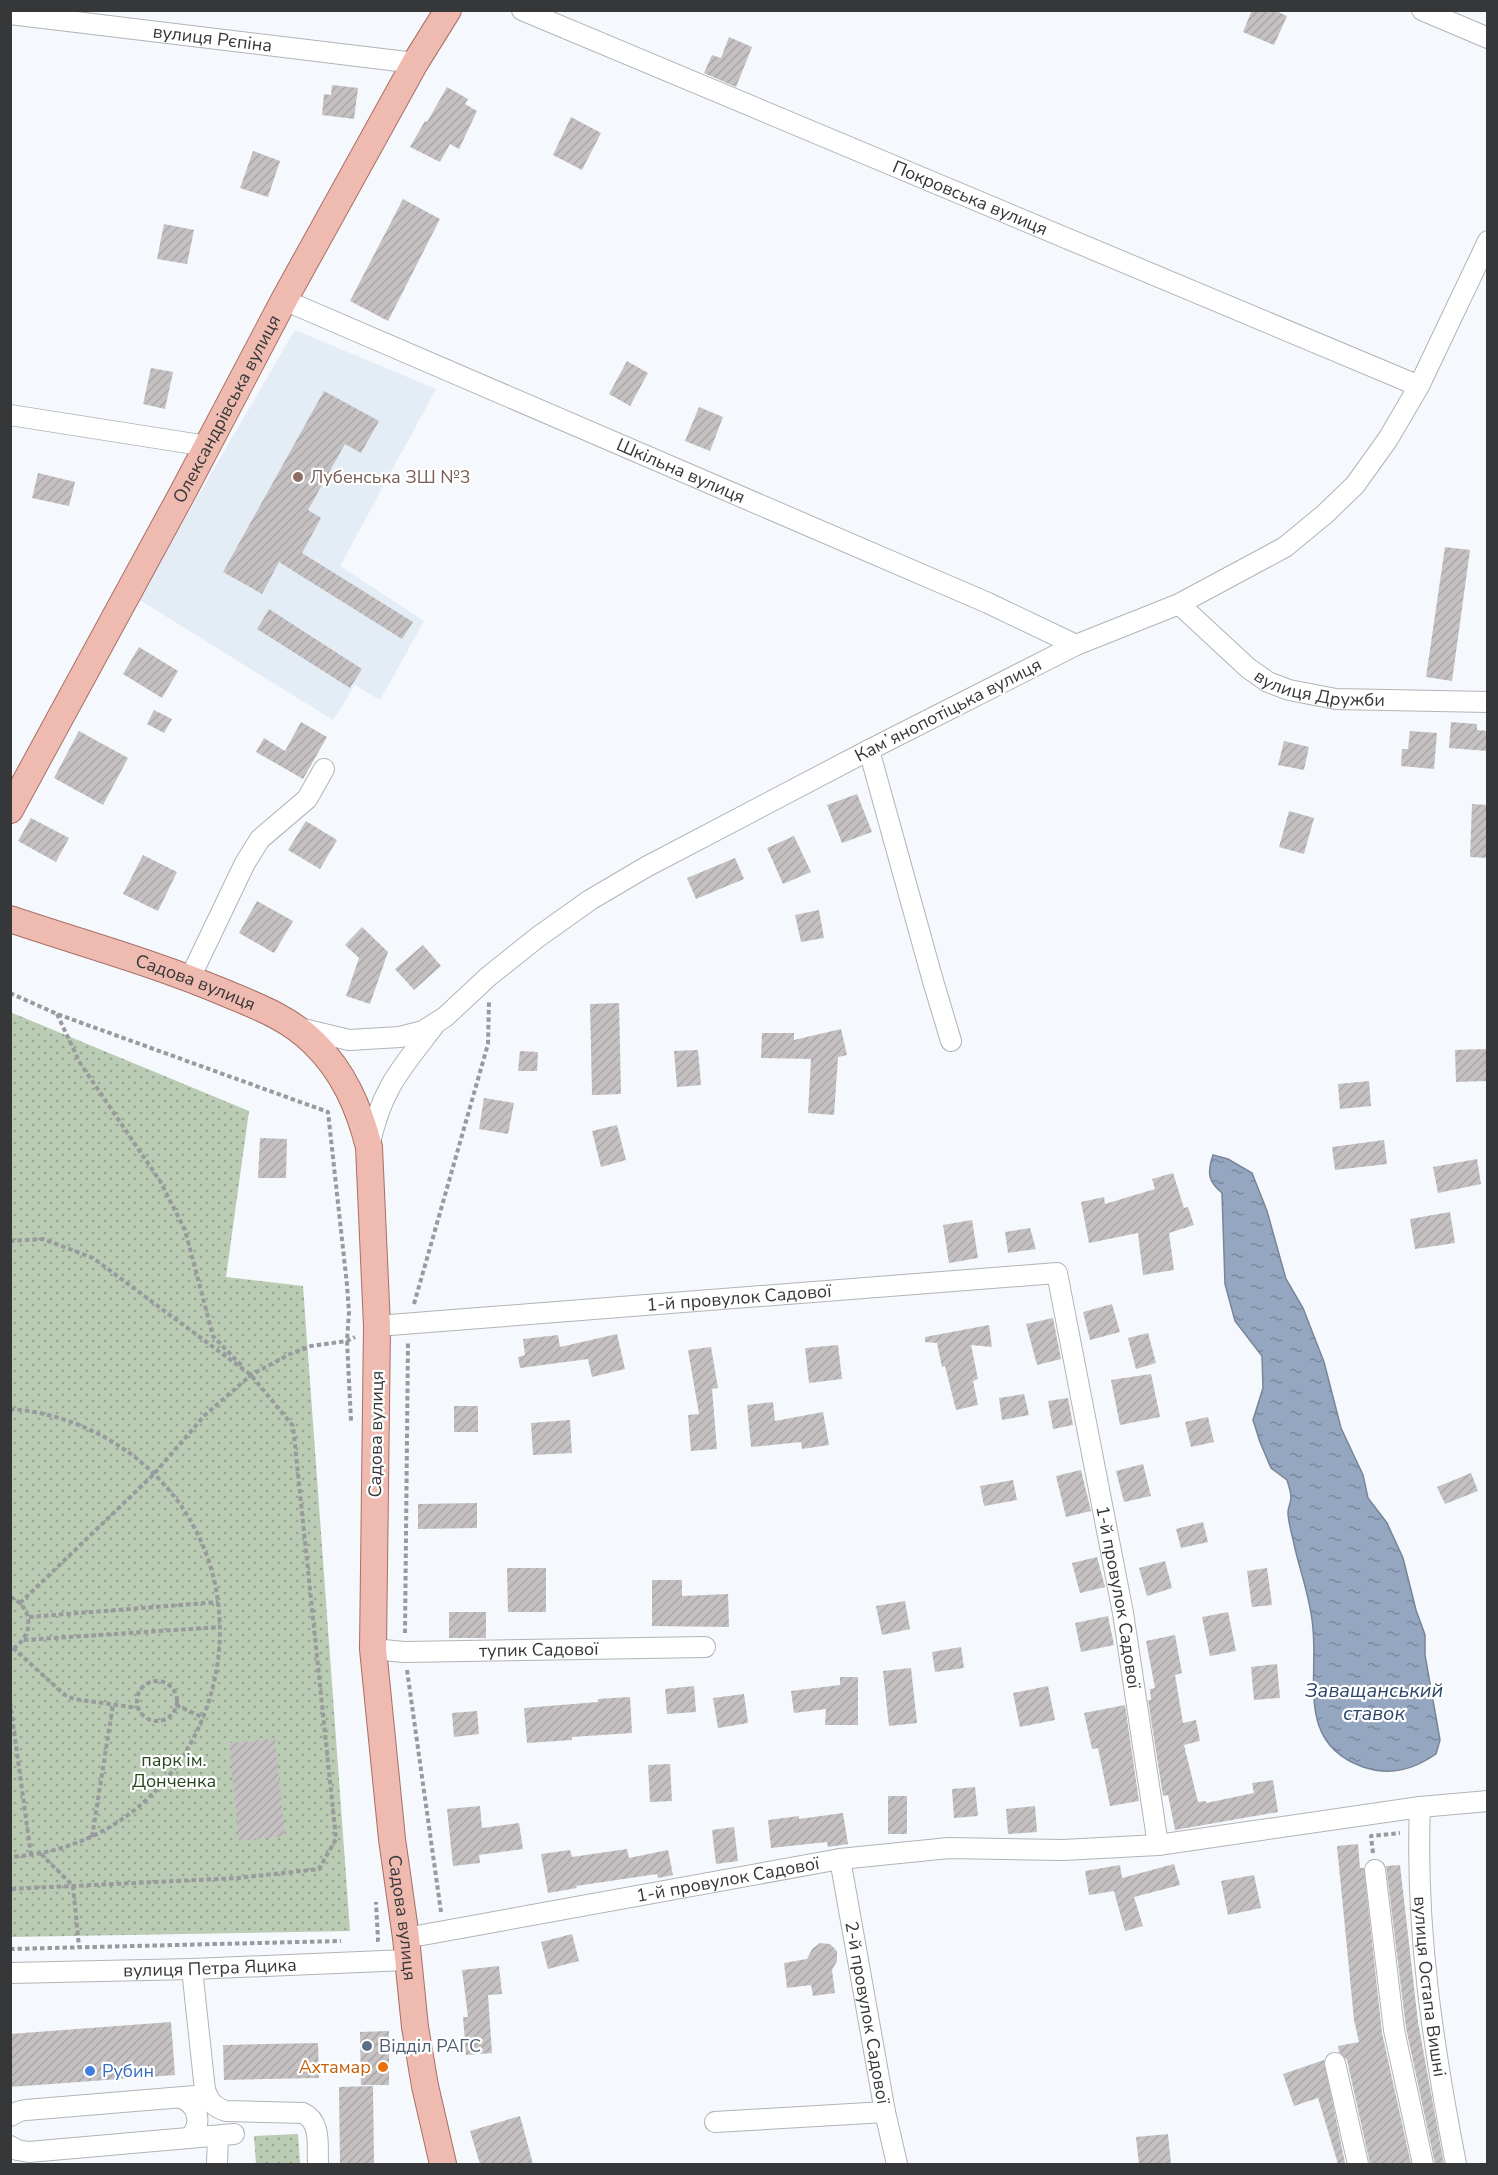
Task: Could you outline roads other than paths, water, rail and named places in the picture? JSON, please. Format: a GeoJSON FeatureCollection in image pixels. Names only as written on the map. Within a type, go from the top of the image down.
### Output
{"type":"FeatureCollection","features":[{"type":"Feature","properties":{"kind":"main road","name":"Олександрівська вулиця"},"geometry":{"type":"LineString","coordinates":[[10,810],[284,300],[415,63],[448,10]]}},
{"type":"Feature","properties":{"kind":"main road","name":"Садова вулиця"},"geometry":{"type":"LineString","coordinates":[[10,919],[190,978],[277,1014],[297,1028],[330,1061],[344,1080],[355,1101],[369,1147],[377,1326],[374,1649],[392,1839],[425,2086],[443,2164]]}},
{"type":"Feature","properties":{"kind":"street","name":"Покровська вулиця"},"geometry":{"type":"LineString","coordinates":[[522,10],[1419,386]]}},
{"type":"Feature","properties":{"kind":"street"},"geometry":{"type":"LineString","coordinates":[[1422,10],[1488,38]]}},
{"type":"Feature","properties":{"kind":"street","name":"вулиця Рєпіна"},"geometry":{"type":"LineString","coordinates":[[10,14],[415,63]]}},
{"type":"Feature","properties":{"kind":"street","name":"Камʼянопотіцька вулиця"},"geometry":{"type":"LineString","coordinates":[[297,1028],[349,1040],[400,1037],[423,1031],[538,937],[608,889],[646,867],[1076,645],[1179,604],[1285,547],[1325,514],[1354,485],[1388,439],[1419,386],[1488,241]]}},
{"type":"Feature","properties":{"kind":"street","name":"Шкільна вулиця"},"geometry":{"type":"LineString","coordinates":[[284,300],[988,603],[1076,645]]}},
{"type":"Feature","properties":{"kind":"street"},"geometry":{"type":"LineString","coordinates":[[10,415],[207,446]]}},
{"type":"Feature","properties":{"kind":"street","name":"вулиця Дружби"},"geometry":{"type":"LineString","coordinates":[[1179,604],[1248,668],[1268,682],[1289,690],[1336,699],[1488,702]]}},
{"type":"Feature","properties":{"kind":"street"},"geometry":{"type":"LineString","coordinates":[[869,750],[951,1041]]}},
{"type":"Feature","properties":{"kind":"street"},"geometry":{"type":"LineString","coordinates":[[190,978],[245,863],[260,839],[307,800],[324,769]]}},
{"type":"Feature","properties":{"kind":"street"},"geometry":{"type":"LineString","coordinates":[[369,1147],[375,1120],[385,1095],[398,1071],[435,1023]]}},
{"type":"Feature","properties":{"kind":"street","name":"1-й провулок Садової"},"geometry":{"type":"LineString","coordinates":[[377,1326],[1057,1273],[1123,1613],[1158,1845],[1063,1850],[949,1848],[840,1859],[444,1933],[407,1949]]}},
{"type":"Feature","properties":{"kind":"street","name":"тупик Садової"},"geometry":{"type":"LineString","coordinates":[[374,1649],[405,1652],[705,1647]]}},
{"type":"Feature","properties":{"kind":"street"},"geometry":{"type":"LineString","coordinates":[[1158,1845],[1420,1807],[1488,1801]]}},
{"type":"Feature","properties":{"kind":"street","name":"вулиця Остапа Вишні"},"geometry":{"type":"LineString","coordinates":[[1420,1807],[1421,1923],[1429,2012],[1456,2164]]}},
{"type":"Feature","properties":{"kind":"street","name":"2-й провулок Садової"},"geometry":{"type":"LineString","coordinates":[[840,1859],[885,2112],[897,2164]]}},
{"type":"Feature","properties":{"kind":"street"},"geometry":{"type":"LineString","coordinates":[[1375,1870],[1394,2030],[1423,2164]]}},
{"type":"Feature","properties":{"kind":"street","name":"вулиця Петра Яцика"},"geometry":{"type":"LineString","coordinates":[[10,1973],[192,1969],[407,1949]]}},
{"type":"Feature","properties":{"kind":"street"},"geometry":{"type":"LineString","coordinates":[[192,1969],[204,2090],[214,2106],[226,2111],[303,2113],[309,2116],[317,2130],[318,2164]]}},
{"type":"Feature","properties":{"kind":"street"},"geometry":{"type":"LineString","coordinates":[[1335,2063],[1358,2164]]}},
{"type":"Feature","properties":{"kind":"street"},"geometry":{"type":"LineString","coordinates":[[10,2116],[26,2110],[207,2095]]}},
{"type":"Feature","properties":{"kind":"street"},"geometry":{"type":"LineString","coordinates":[[181,2098],[194,2107],[198,2117],[197,2128],[189,2138]]}},
{"type":"Feature","properties":{"kind":"street"},"geometry":{"type":"LineString","coordinates":[[715,2122],[885,2112]]}},
{"type":"Feature","properties":{"kind":"street"},"geometry":{"type":"LineString","coordinates":[[10,2146],[23,2152],[226,2135],[217,2164]]}},
{"type":"Feature","properties":{"kind":"water","name":"Заващанський ставок"},"geometry":{"type":"Polygon","coordinates":[[[1213,1155],[1228,1159],[1252,1173],[1267,1211],[1286,1279],[1303,1308],[1324,1362],[1341,1428],[1363,1475],[1368,1498],[1387,1523],[1403,1558],[1425,1635],[1425,1655],[1440,1740],[1436,1754],[1410,1768],[1383,1771],[1363,1767],[1342,1757],[1328,1743],[1319,1727],[1315,1709],[1312,1618],[1289,1520],[1290,1492],[1287,1480],[1271,1468],[1253,1420],[1263,1388],[1262,1356],[1235,1321],[1225,1284],[1222,1193],[1214,1185],[1210,1176],[1213,1155]]]}},
{"type":"Feature","properties":{"kind":"place","name":"Лубенська ЗШ №3"},"geometry":{"type":"Point","coordinates":[298,477]}},
{"type":"Feature","properties":{"kind":"place","name":"Відділ РАГС"},"geometry":{"type":"Point","coordinates":[367,2046]}},
{"type":"Feature","properties":{"kind":"place","name":"Ахтамар"},"geometry":{"type":"Point","coordinates":[383,2067]}},
{"type":"Feature","properties":{"kind":"place","name":"Рубин"},"geometry":{"type":"Point","coordinates":[90,2071]}},
{"type":"Feature","properties":{"kind":"park label","name":"парк ім. Донченка"},"geometry":{"type":"Point","coordinates":[174,1770]}}]}
